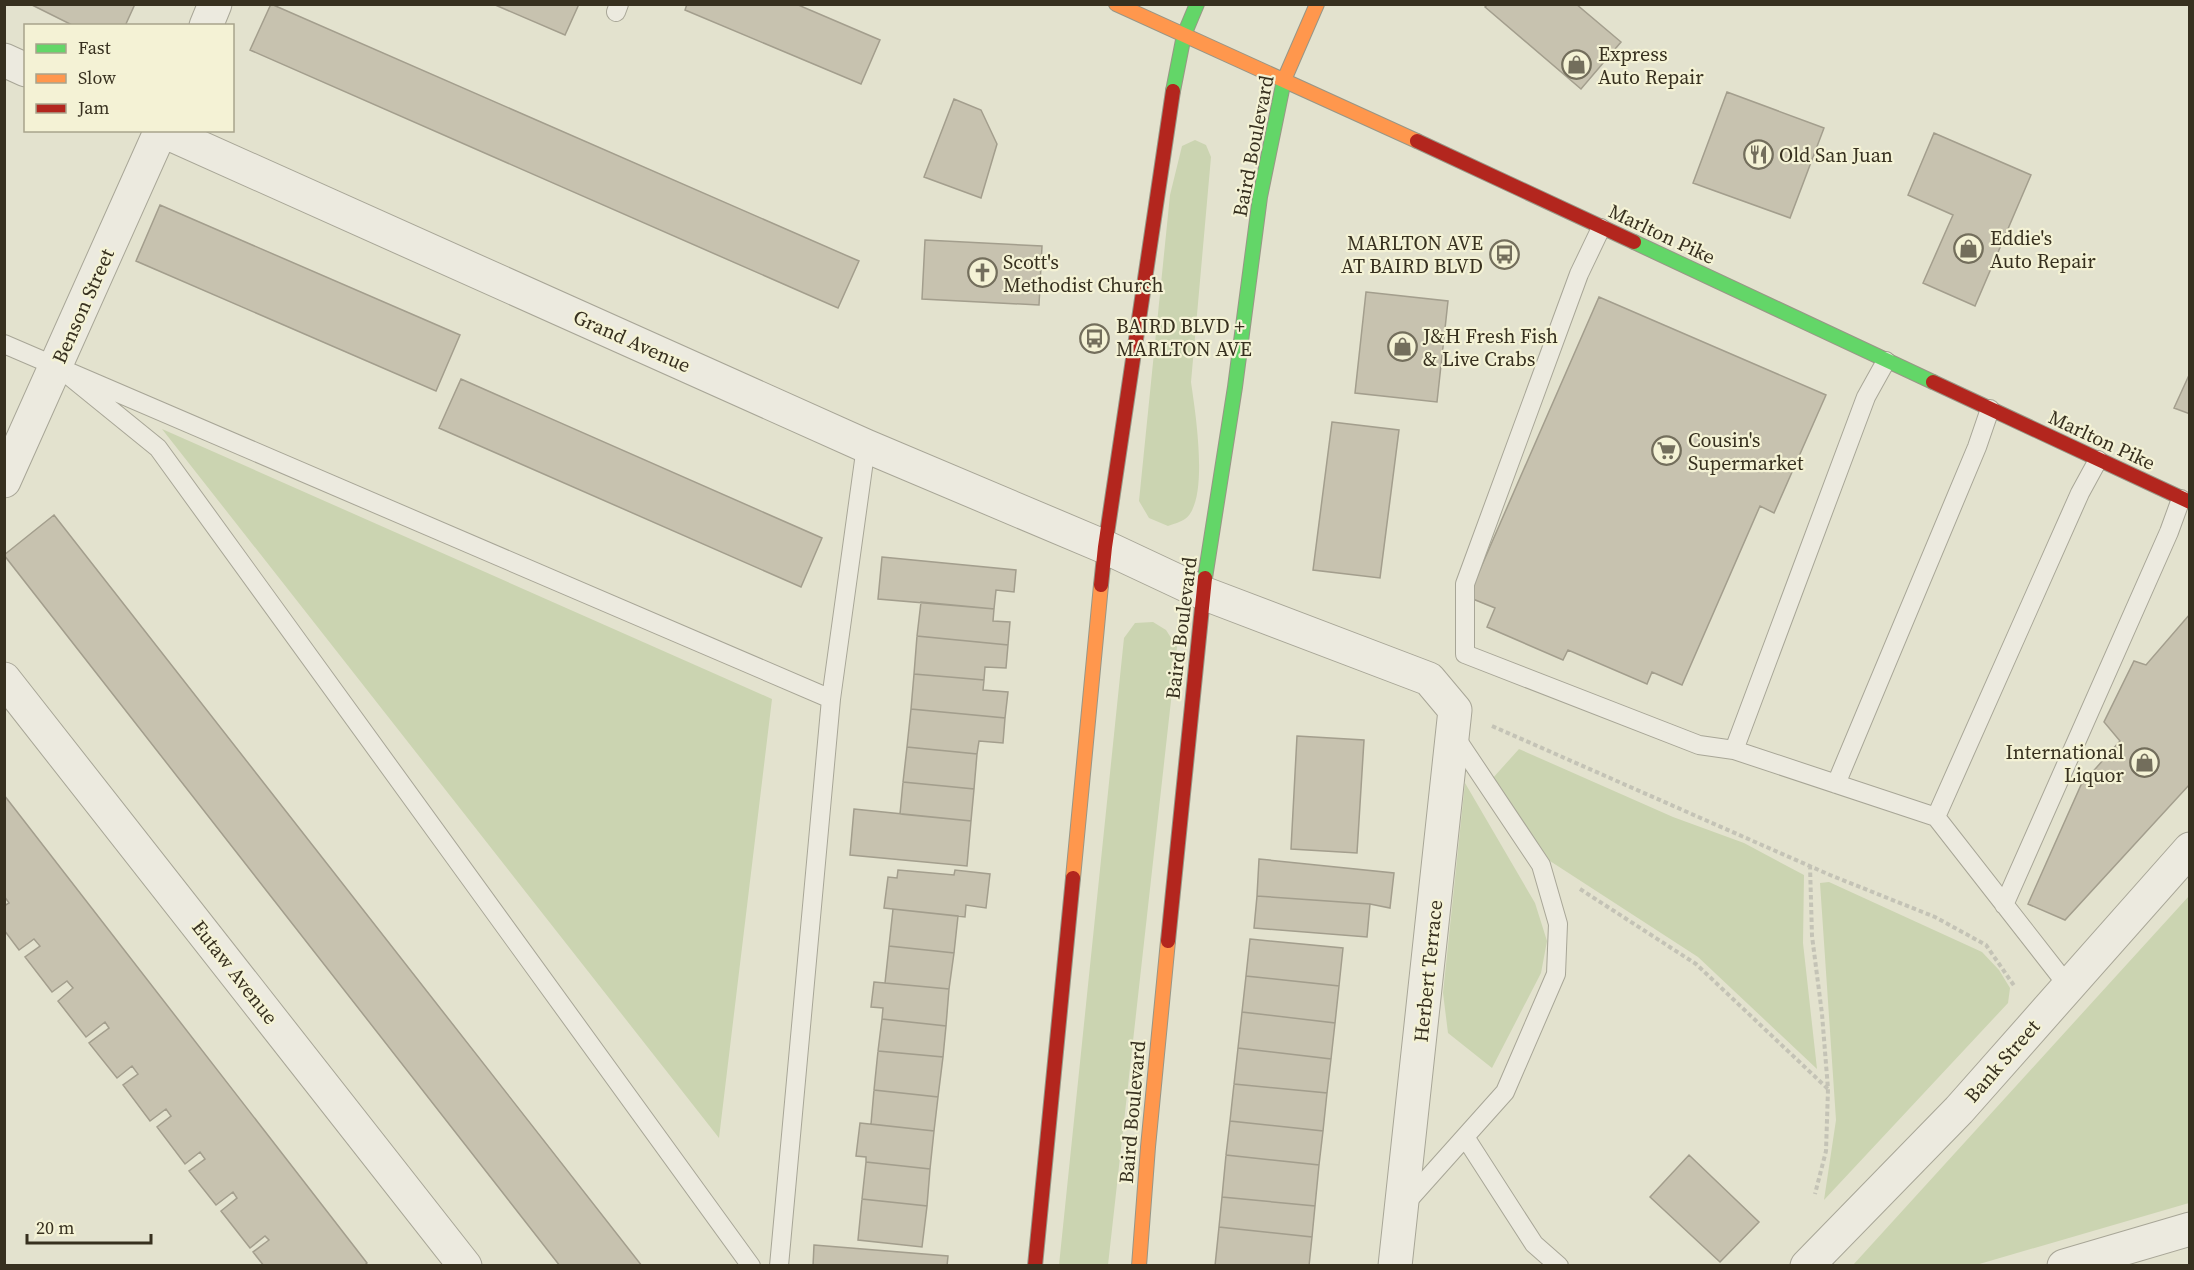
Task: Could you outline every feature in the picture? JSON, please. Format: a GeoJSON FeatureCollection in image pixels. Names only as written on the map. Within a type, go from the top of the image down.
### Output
{"type":"FeatureCollection","features":[{"type":"Feature","properties":{"kind":"main road","name":"Marlton Pike"},"geometry":{"type":"LineString","coordinates":[[1116,4],[1284,79],[2186,501]]}},
{"type":"Feature","properties":{"kind":"main road"},"geometry":{"type":"LineString","coordinates":[[1035,1266],[1105,547],[1169,113],[1184,35],[1197,4]]}},
{"type":"Feature","properties":{"kind":"main road","name":"Baird Boulevard"},"geometry":{"type":"LineString","coordinates":[[1138,1266],[1203,593],[1235,387],[1260,197],[1284,79],[1317,4]]}},
{"type":"Feature","properties":{"kind":"street"},"geometry":{"type":"LineString","coordinates":[[207,24],[215,4]]}},
{"type":"Feature","properties":{"kind":"street"},"geometry":{"type":"LineString","coordinates":[[4,60],[24,69]]}},
{"type":"Feature","properties":{"kind":"street","name":"Benson Street"},"geometry":{"type":"LineString","coordinates":[[4,481],[160,132]]}},
{"type":"Feature","properties":{"kind":"street","name":"Grand Avenue"},"geometry":{"type":"LineString","coordinates":[[165,132],[866,446],[1105,547]]}},
{"type":"Feature","properties":{"kind":"street"},"geometry":{"type":"LineString","coordinates":[[1105,547],[1203,593],[1429,679],[1454,723]]}},
{"type":"Feature","properties":{"kind":"street","name":"Eutaw Avenue"},"geometry":{"type":"LineString","coordinates":[[4,679],[465,1266]]}},
{"type":"Feature","properties":{"kind":"street","name":"Herbert Terrace"},"geometry":{"type":"LineString","coordinates":[[1395,1266],[1454,723]]}},
{"type":"Feature","properties":{"kind":"street","name":"Bank Street"},"geometry":{"type":"LineString","coordinates":[[1807,1266],[1959,1110],[2190,849]]}},
{"type":"Feature","properties":{"kind":"street"},"geometry":{"type":"LineString","coordinates":[[2064,1266],[2190,1229]]}},
{"type":"Feature","properties":{"kind":"lane"},"geometry":{"type":"LineString","coordinates":[[1601,228],[1579,274],[1465,584],[1465,654],[1699,745],[1734,750],[1936,817],[2068,986]]}},
{"type":"Feature","properties":{"kind":"lane"},"geometry":{"type":"LineString","coordinates":[[4,344],[831,699]]}},
{"type":"Feature","properties":{"kind":"lane"},"geometry":{"type":"LineString","coordinates":[[1734,750],[1866,398],[1886,361]]}},
{"type":"Feature","properties":{"kind":"lane"},"geometry":{"type":"LineString","coordinates":[[57,366],[158,448],[751,1266]]}},
{"type":"Feature","properties":{"kind":"lane"},"geometry":{"type":"LineString","coordinates":[[1836,784],[1977,447],[1990,409]]}},
{"type":"Feature","properties":{"kind":"lane"},"geometry":{"type":"LineString","coordinates":[[780,1266],[831,699],[866,446]]}},
{"type":"Feature","properties":{"kind":"lane"},"geometry":{"type":"LineString","coordinates":[[1936,817],[2080,493],[2098,460]]}},
{"type":"Feature","properties":{"kind":"lane"},"geometry":{"type":"LineString","coordinates":[[2004,905],[2169,532],[2186,501]]}},
{"type":"Feature","properties":{"kind":"lane"},"geometry":{"type":"LineString","coordinates":[[1402,1206],[1505,1092],[1556,974],[1558,924],[1541,865],[1454,723]]}},
{"type":"Feature","properties":{"kind":"lane"},"geometry":{"type":"LineString","coordinates":[[1465,1137],[1534,1244],[1559,1266]]}},
{"type":"Feature","properties":{"kind":"path"},"geometry":{"type":"LineString","coordinates":[[1454,723],[1935,917],[1986,945],[2014,987]]}},
{"type":"Feature","properties":{"kind":"path"},"geometry":{"type":"LineString","coordinates":[[1541,865],[1696,964],[1828,1089]]}},
{"type":"Feature","properties":{"kind":"path"},"geometry":{"type":"LineString","coordinates":[[1810,865],[1812,936],[1828,1089],[1826,1150],[1815,1194]]}},
{"type":"Feature","properties":{"kind":"green space"},"geometry":{"type":"Polygon","coordinates":[[[1195,140],[1206,145],[1211,157],[1191,382],[1199,475],[1193,509],[1185,519],[1168,526],[1149,518],[1139,501],[1170,195],[1182,146],[1195,140]]]}},
{"type":"Feature","properties":{"kind":"green space"},"geometry":{"type":"Polygon","coordinates":[[[162,429],[772,699],[719,1138],[162,429]]]}},
{"type":"Feature","properties":{"kind":"green space"},"geometry":{"type":"Polygon","coordinates":[[[1153,622],[1166,630],[1177,647],[1108,1265],[1059,1265],[1124,638],[1135,623],[1153,622]]]}},
{"type":"Feature","properties":{"kind":"green space"},"geometry":{"type":"Polygon","coordinates":[[[1519,749],[1673,817],[1744,843],[1804,875],[1803,943],[1817,1069],[1698,957],[1550,861],[1492,779],[1519,749]]]}},
{"type":"Feature","properties":{"kind":"green space"},"geometry":{"type":"Polygon","coordinates":[[[1465,783],[1535,903],[1547,941],[1541,973],[1492,1068],[1448,1033],[1443,993],[1465,783]]]}},
{"type":"Feature","properties":{"kind":"green space"},"geometry":{"type":"Polygon","coordinates":[[[1829,882],[1982,952],[1999,970],[2010,988],[2008,1003],[1824,1200],[1836,1120],[1820,883],[1829,882]]]}},
{"type":"Feature","properties":{"kind":"green space"},"geometry":{"type":"Polygon","coordinates":[[[2189,896],[2189,1203],[1976,1265],[1853,1265],[2189,896]]]}},
{"type":"Feature","properties":{"kind":"building"},"geometry":{"type":"Polygon","coordinates":[[[30,4],[135,4],[126,24],[70,24],[30,4]]]}},
{"type":"Feature","properties":{"kind":"building"},"geometry":{"type":"Polygon","coordinates":[[[271,4],[859,261],[838,308],[250,50],[271,4]]]}},
{"type":"Feature","properties":{"kind":"building"},"geometry":{"type":"Polygon","coordinates":[[[493,4],[579,4],[565,35],[493,4]]]}},
{"type":"Feature","properties":{"kind":"building"},"geometry":{"type":"Polygon","coordinates":[[[687,4],[796,4],[880,40],[861,84],[685,10],[687,4]]]}},
{"type":"Feature","properties":{"kind":"building","name":"Express Auto Repair"},"geometry":{"type":"Polygon","coordinates":[[[1488,4],[1576,4],[1621,42],[1581,89],[1485,7],[1488,4]]]}},
{"type":"Feature","properties":{"kind":"building","name":"Old San Juan"},"geometry":{"type":"Polygon","coordinates":[[[1727,92],[1824,128],[1790,218],[1693,183],[1727,92]]]}},
{"type":"Feature","properties":{"kind":"building"},"geometry":{"type":"Polygon","coordinates":[[[954,99],[981,110],[997,144],[981,198],[924,177],[954,99]]]}},
{"type":"Feature","properties":{"kind":"building","name":"Eddie's Auto Repair"},"geometry":{"type":"Polygon","coordinates":[[[1934,133],[2031,175],[1975,306],[1923,283],[1953,215],[1908,195],[1934,133]]]}},
{"type":"Feature","properties":{"kind":"building"},"geometry":{"type":"Polygon","coordinates":[[[160,205],[460,335],[436,391],[136,261],[160,205]]]}},
{"type":"Feature","properties":{"kind":"building","name":"Scott's Methodist Church"},"geometry":{"type":"Polygon","coordinates":[[[925,240],[1042,246],[1039,305],[922,299],[925,240]]]}},
{"type":"Feature","properties":{"kind":"building","name":"J&H Fresh Fish & Live Crabs"},"geometry":{"type":"Polygon","coordinates":[[[1366,292],[1448,301],[1437,402],[1355,393],[1366,292]]]}},
{"type":"Feature","properties":{"kind":"building","name":"Cousin's Supermarket"},"geometry":{"type":"Polygon","coordinates":[[[1599,297],[1826,395],[1774,513],[1760,506],[1682,685],[1652,672],[1647,684],[1568,650],[1563,660],[1487,627],[1495,608],[1468,597],[1599,297]]]}},
{"type":"Feature","properties":{"kind":"building"},"geometry":{"type":"Polygon","coordinates":[[[2190,373],[2190,414],[2174,408],[2190,373]]]}},
{"type":"Feature","properties":{"kind":"building"},"geometry":{"type":"Polygon","coordinates":[[[461,379],[822,538],[801,587],[439,428],[461,379]]]}},
{"type":"Feature","properties":{"kind":"building"},"geometry":{"type":"Polygon","coordinates":[[[1332,422],[1399,430],[1380,578],[1313,570],[1332,422]]]}},
{"type":"Feature","properties":{"kind":"building"},"geometry":{"type":"Polygon","coordinates":[[[54,515],[642,1266],[560,1266],[4,555],[54,515]]]}},
{"type":"Feature","properties":{"kind":"building"},"geometry":{"type":"Polygon","coordinates":[[[882,557],[1016,570],[1014,592],[996,590],[994,609],[878,599],[882,557]]]}},
{"type":"Feature","properties":{"kind":"building"},"geometry":{"type":"Polygon","coordinates":[[[921,602],[994,609],[993,621],[1010,622],[1008,645],[917,636],[921,602]]]}},
{"type":"Feature","properties":{"kind":"building","name":"International Liquor"},"geometry":{"type":"Polygon","coordinates":[[[2190,614],[2190,784],[2065,920],[2028,904],[2081,785],[2120,741],[2104,722],[2134,661],[2146,665],[2190,614]]]}},
{"type":"Feature","properties":{"kind":"building"},"geometry":{"type":"Polygon","coordinates":[[[917,636],[1008,645],[1006,668],[985,667],[984,680],[914,674],[917,636]]]}},
{"type":"Feature","properties":{"kind":"building"},"geometry":{"type":"Polygon","coordinates":[[[914,674],[984,680],[983,690],[1008,692],[1005,718],[911,709],[914,674]]]}},
{"type":"Feature","properties":{"kind":"building"},"geometry":{"type":"Polygon","coordinates":[[[911,709],[1005,718],[1003,743],[979,741],[977,754],[907,747],[911,709]]]}},
{"type":"Feature","properties":{"kind":"building"},"geometry":{"type":"Polygon","coordinates":[[[1297,736],[1364,740],[1357,853],[1291,849],[1297,736]]]}},
{"type":"Feature","properties":{"kind":"building"},"geometry":{"type":"Polygon","coordinates":[[[907,747],[977,754],[974,789],[903,782],[907,747]]]}},
{"type":"Feature","properties":{"kind":"building"},"geometry":{"type":"Polygon","coordinates":[[[903,782],[974,789],[971,821],[900,814],[903,782]]]}},
{"type":"Feature","properties":{"kind":"building"},"geometry":{"type":"Polygon","coordinates":[[[4,795],[367,1263],[364,1266],[264,1266],[253,1252],[269,1240],[265,1236],[250,1248],[221,1211],[237,1198],[233,1192],[216,1205],[189,1171],[205,1159],[200,1152],[185,1164],[157,1127],[171,1116],[166,1109],[150,1121],[123,1085],[138,1074],[132,1066],[117,1078],[89,1043],[109,1028],[105,1022],[86,1037],[58,1001],[73,988],[67,981],[52,992],[25,957],[40,946],[34,939],[19,950],[4,930],[4,906],[9,903],[4,896],[4,795]]]}},
{"type":"Feature","properties":{"kind":"building"},"geometry":{"type":"Polygon","coordinates":[[[854,809],[971,821],[967,866],[850,855],[854,809]]]}},
{"type":"Feature","properties":{"kind":"building"},"geometry":{"type":"Polygon","coordinates":[[[1259,859],[1394,873],[1390,908],[1370,904],[1257,896],[1259,859]]]}},
{"type":"Feature","properties":{"kind":"building"},"geometry":{"type":"Polygon","coordinates":[[[898,870],[954,875],[955,870],[990,874],[986,908],[966,905],[965,917],[884,908],[888,877],[897,878],[898,870]]]}},
{"type":"Feature","properties":{"kind":"building"},"geometry":{"type":"Polygon","coordinates":[[[1257,896],[1370,904],[1367,937],[1254,928],[1257,896]]]}},
{"type":"Feature","properties":{"kind":"building"},"geometry":{"type":"Polygon","coordinates":[[[893,909],[958,916],[954,953],[889,946],[893,909]]]}},
{"type":"Feature","properties":{"kind":"building"},"geometry":{"type":"Polygon","coordinates":[[[1250,939],[1343,948],[1339,986],[1246,976],[1250,939]]]}},
{"type":"Feature","properties":{"kind":"building"},"geometry":{"type":"Polygon","coordinates":[[[889,946],[954,953],[949,989],[885,983],[889,946]]]}},
{"type":"Feature","properties":{"kind":"building"},"geometry":{"type":"Polygon","coordinates":[[[1246,976],[1339,986],[1335,1023],[1242,1012],[1246,976]]]}},
{"type":"Feature","properties":{"kind":"building"},"geometry":{"type":"Polygon","coordinates":[[[874,982],[949,989],[946,1026],[882,1019],[883,1008],[871,1007],[874,982]]]}},
{"type":"Feature","properties":{"kind":"building"},"geometry":{"type":"Polygon","coordinates":[[[1242,1012],[1335,1023],[1331,1059],[1238,1048],[1242,1012]]]}},
{"type":"Feature","properties":{"kind":"building"},"geometry":{"type":"Polygon","coordinates":[[[882,1019],[946,1026],[943,1057],[878,1051],[882,1019]]]}},
{"type":"Feature","properties":{"kind":"building"},"geometry":{"type":"Polygon","coordinates":[[[1238,1048],[1331,1059],[1327,1093],[1234,1084],[1238,1048]]]}},
{"type":"Feature","properties":{"kind":"building"},"geometry":{"type":"Polygon","coordinates":[[[878,1051],[943,1057],[938,1097],[874,1090],[878,1051]]]}},
{"type":"Feature","properties":{"kind":"building"},"geometry":{"type":"Polygon","coordinates":[[[1234,1084],[1327,1093],[1323,1131],[1230,1121],[1234,1084]]]}},
{"type":"Feature","properties":{"kind":"building"},"geometry":{"type":"Polygon","coordinates":[[[874,1090],[938,1097],[934,1131],[871,1124],[874,1090]]]}},
{"type":"Feature","properties":{"kind":"building"},"geometry":{"type":"Polygon","coordinates":[[[1230,1121],[1323,1131],[1319,1165],[1226,1155],[1230,1121]]]}},
{"type":"Feature","properties":{"kind":"building"},"geometry":{"type":"Polygon","coordinates":[[[860,1123],[934,1131],[930,1169],[866,1162],[866,1157],[856,1156],[860,1123]]]}},
{"type":"Feature","properties":{"kind":"building"},"geometry":{"type":"Polygon","coordinates":[[[1226,1155],[1319,1165],[1315,1206],[1222,1197],[1226,1155]]]}},
{"type":"Feature","properties":{"kind":"building"},"geometry":{"type":"Polygon","coordinates":[[[1689,1155],[1759,1222],[1720,1262],[1650,1197],[1689,1155]]]}},
{"type":"Feature","properties":{"kind":"building"},"geometry":{"type":"Polygon","coordinates":[[[866,1162],[930,1169],[927,1206],[862,1199],[866,1162]]]}},
{"type":"Feature","properties":{"kind":"building"},"geometry":{"type":"Polygon","coordinates":[[[1222,1197],[1315,1206],[1312,1237],[1219,1227],[1222,1197]]]}},
{"type":"Feature","properties":{"kind":"building"},"geometry":{"type":"Polygon","coordinates":[[[862,1199],[927,1206],[922,1247],[858,1240],[862,1199]]]}},
{"type":"Feature","properties":{"kind":"building"},"geometry":{"type":"Polygon","coordinates":[[[1219,1227],[1312,1237],[1309,1266],[1215,1266],[1219,1227]]]}},
{"type":"Feature","properties":{"kind":"building"},"geometry":{"type":"Polygon","coordinates":[[[814,1245],[948,1256],[947,1266],[813,1266],[814,1245]]]}},
{"type":"Feature","properties":{"kind":"traffic: fast"},"geometry":{"type":"LineString","coordinates":[[1173,91],[1184,35],[1197,4]]}},
{"type":"Feature","properties":{"kind":"traffic: fast"},"geometry":{"type":"LineString","coordinates":[[1205,578],[1235,387],[1260,197],[1284,80]]}},
{"type":"Feature","properties":{"kind":"traffic: fast"},"geometry":{"type":"LineString","coordinates":[[1634,242],[1933,382]]}},
{"type":"Feature","properties":{"kind":"traffic: slow"},"geometry":{"type":"LineString","coordinates":[[1116,4],[1417,141]]}},
{"type":"Feature","properties":{"kind":"traffic: slow"},"geometry":{"type":"LineString","coordinates":[[1284,80],[1317,4]]}},
{"type":"Feature","properties":{"kind":"traffic: slow"},"geometry":{"type":"LineString","coordinates":[[1073,878],[1101,585]]}},
{"type":"Feature","properties":{"kind":"traffic: slow"},"geometry":{"type":"LineString","coordinates":[[1139,1266],[1168,941]]}},
{"type":"Feature","properties":{"kind":"traffic: jam"},"geometry":{"type":"LineString","coordinates":[[1101,585],[1173,91]]}},
{"type":"Feature","properties":{"kind":"traffic: jam"},"geometry":{"type":"LineString","coordinates":[[1417,141],[1634,242]]}},
{"type":"Feature","properties":{"kind":"traffic: jam"},"geometry":{"type":"LineString","coordinates":[[1933,382],[2190,502]]}},
{"type":"Feature","properties":{"kind":"traffic: jam"},"geometry":{"type":"LineString","coordinates":[[1168,941],[1205,578]]}},
{"type":"Feature","properties":{"kind":"traffic: jam"},"geometry":{"type":"LineString","coordinates":[[1035,1266],[1073,878]]}},
{"type":"Feature","properties":{"kind":"place","name":"Express Auto Repair"},"geometry":{"type":"Point","coordinates":[1577,65]}},
{"type":"Feature","properties":{"kind":"place","name":"Old San Juan"},"geometry":{"type":"Point","coordinates":[1758,155]}},
{"type":"Feature","properties":{"kind":"place","name":"Eddie's Auto Repair"},"geometry":{"type":"Point","coordinates":[1969,249]}},
{"type":"Feature","properties":{"kind":"place","name":"MARLTON AVE AT BAIRD BLVD"},"geometry":{"type":"Point","coordinates":[1504,254]}},
{"type":"Feature","properties":{"kind":"place","name":"Scott's Methodist Church"},"geometry":{"type":"Point","coordinates":[982,273]}},
{"type":"Feature","properties":{"kind":"place","name":"BAIRD BLVD + MARLTON AVE"},"geometry":{"type":"Point","coordinates":[1095,338]}},
{"type":"Feature","properties":{"kind":"place","name":"J&H Fresh Fish & Live Crabs"},"geometry":{"type":"Point","coordinates":[1402,347]}},
{"type":"Feature","properties":{"kind":"place","name":"Cousin's Supermarket"},"geometry":{"type":"Point","coordinates":[1667,451]}},
{"type":"Feature","properties":{"kind":"place","name":"International Liquor"},"geometry":{"type":"Point","coordinates":[2145,763]}}]}
